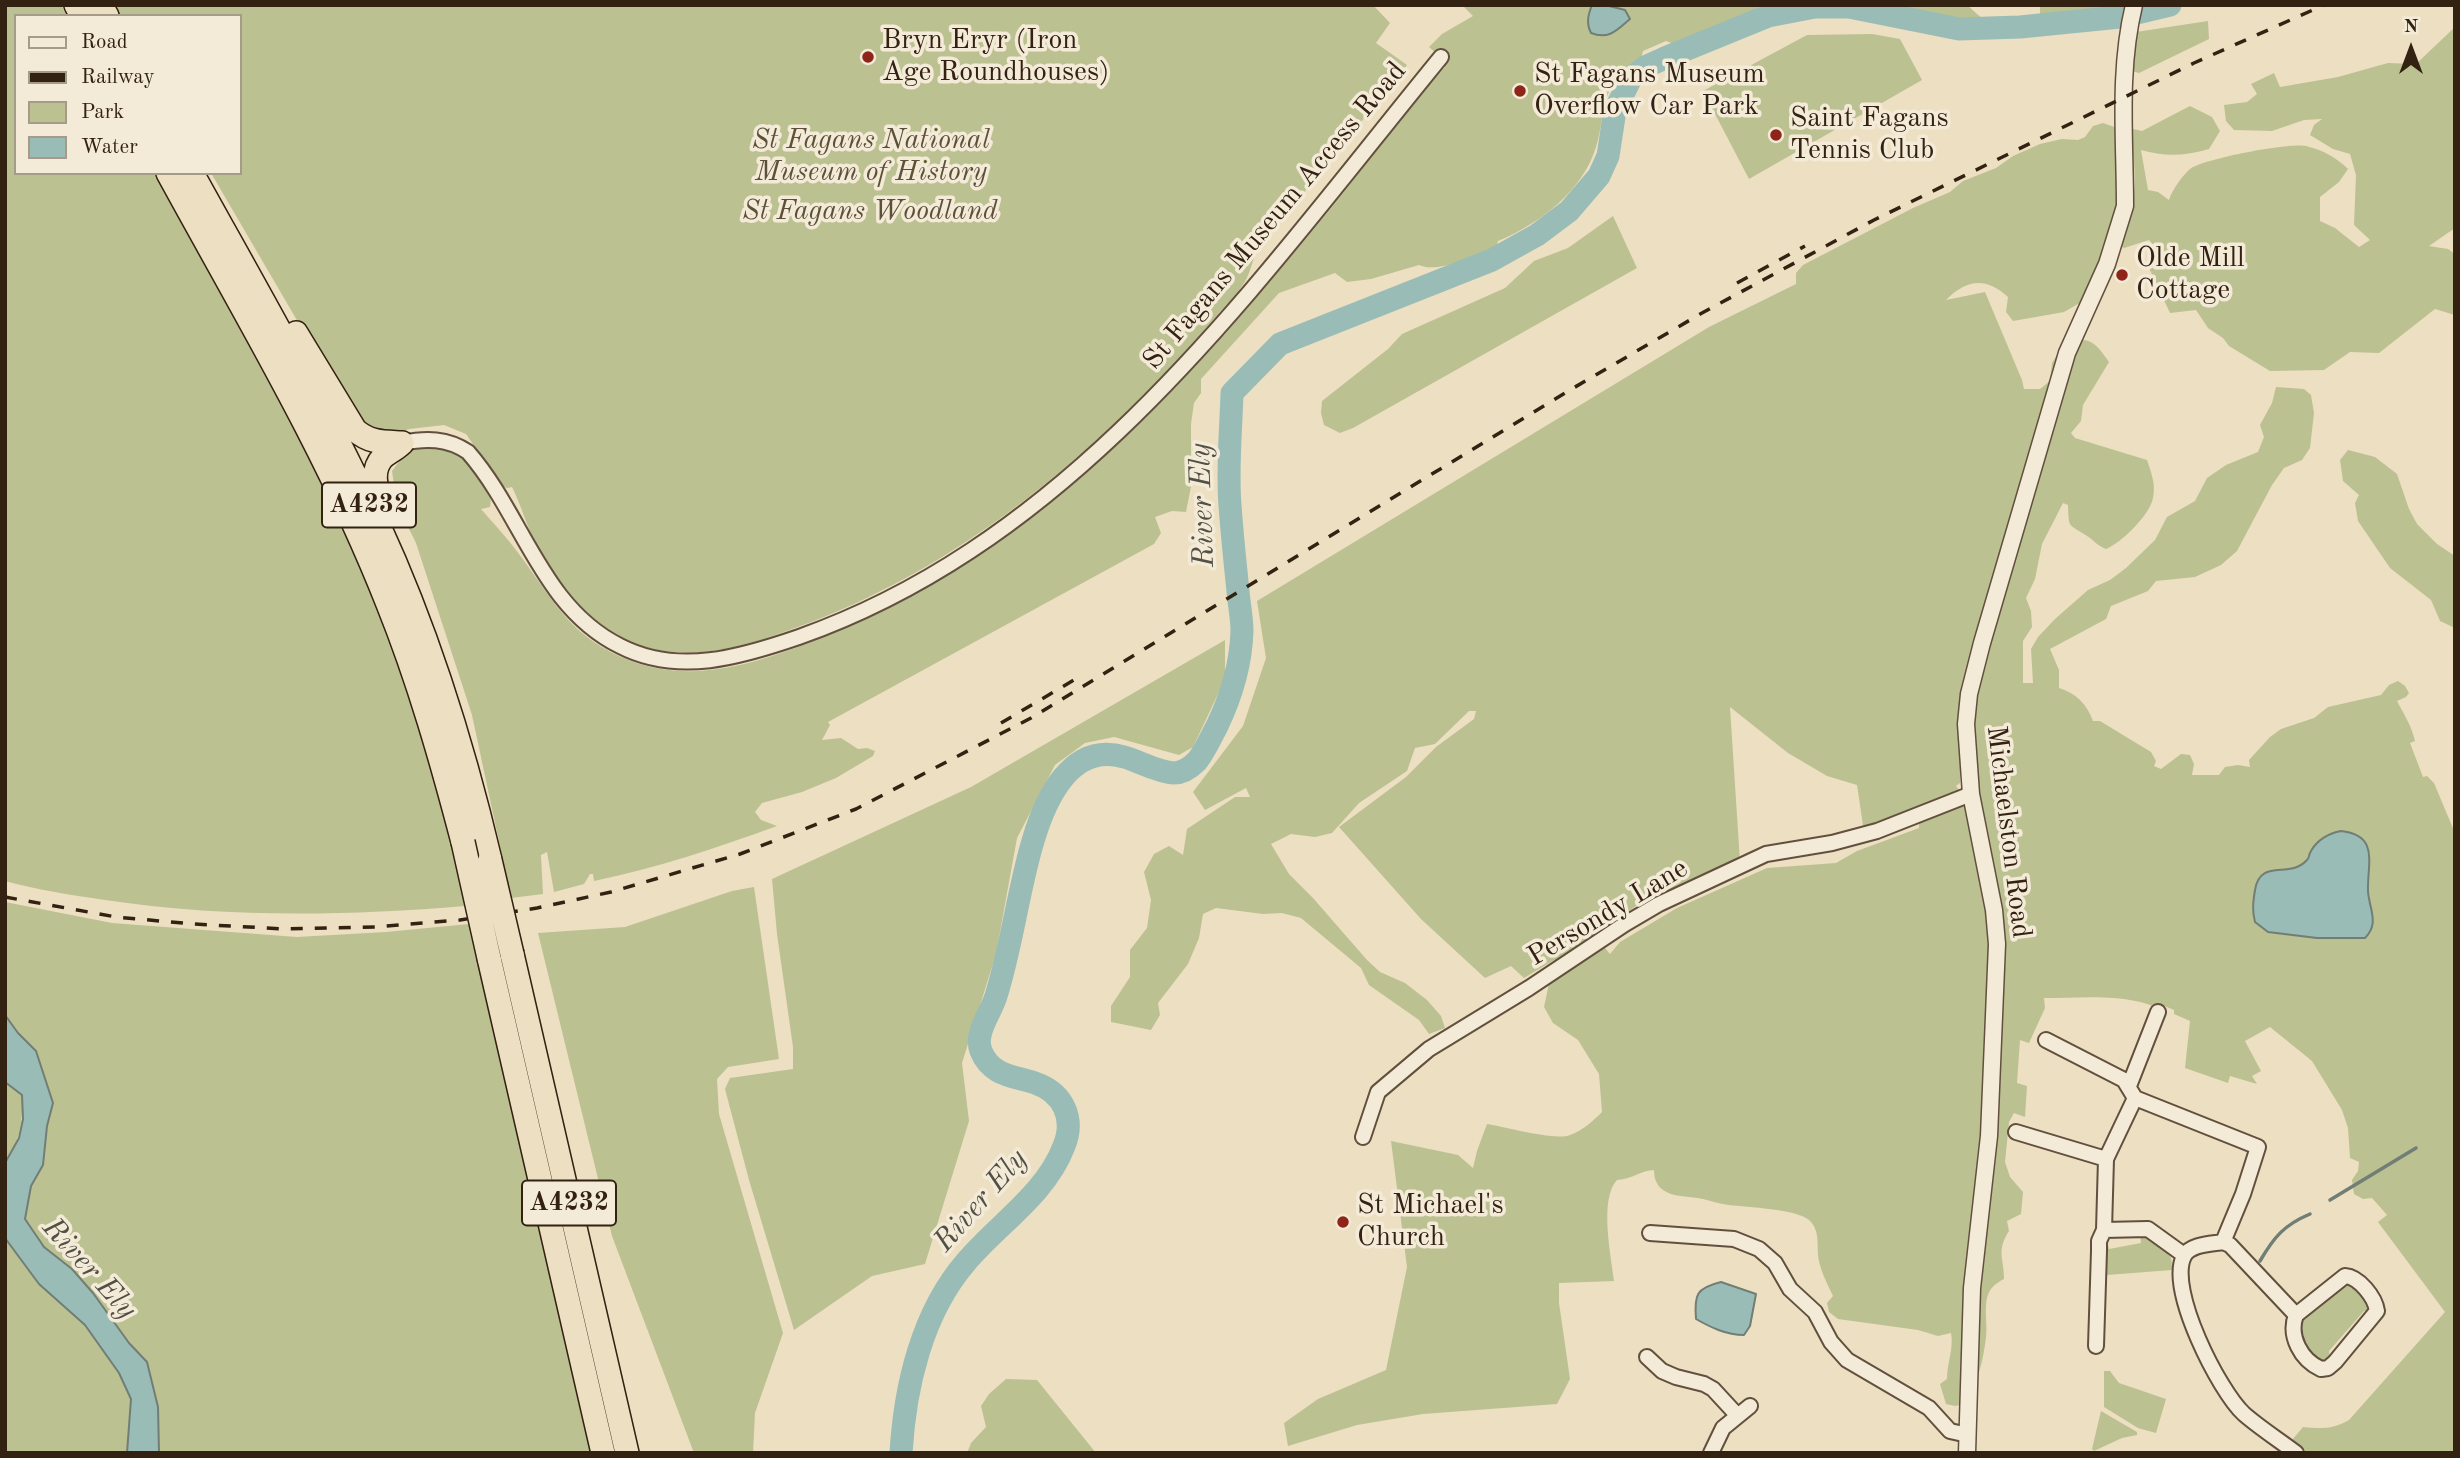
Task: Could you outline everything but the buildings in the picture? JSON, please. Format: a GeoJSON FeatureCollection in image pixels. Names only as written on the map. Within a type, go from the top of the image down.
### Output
{"type":"FeatureCollection","features":[{"type":"Feature","properties":{"kind":"highway","name":"A4232"},"geometry":{"type":"LineString","coordinates":[[168,175],[304,425],[369,557],[417,681],[463,842],[500,956],[627,1453]]}},
{"type":"Feature","properties":{"kind":"highway","name":"A4232"},"geometry":{"type":"LineString","coordinates":[[193,175],[340,444],[380,527],[436,670],[470,780],[490,860],[500,956],[603,1453]]}},
{"type":"Feature","properties":{"kind":"highway"},"geometry":{"type":"LineString","coordinates":[[203,175],[355,430],[378,443],[402,443]]}},
{"type":"Feature","properties":{"kind":"highway"},"geometry":{"type":"LineString","coordinates":[[402,443],[379,463],[375,470],[375,480],[437,641],[456,711],[470,780]]}},
{"type":"Feature","properties":{"kind":"street","name":"Michaelston Road"},"geometry":{"type":"LineString","coordinates":[[1967,1453],[1972,1288],[1989,1136],[1997,944],[1994,910],[1971,794],[1966,724],[1969,694],[1975,665],[2067,353],[2107,264],[2123,218],[2123,68],[2134,5]]}},
{"type":"Feature","properties":{"kind":"street","name":"St Fagans Museum Access Road"},"geometry":{"type":"LineString","coordinates":[[402,443],[441,440],[468,452],[511,516],[557,594],[591,629],[622,648],[662,660],[713,661],[755,652],[818,630],[880,602],[959,558],[1022,514],[1090,458],[1168,382],[1242,302],[1441,57]]}},
{"type":"Feature","properties":{"kind":"street","name":"Persondy Lane"},"geometry":{"type":"LineString","coordinates":[[1363,1137],[1378,1093],[1429,1049],[1659,904],[1766,854],[1832,843],[1877,831],[1971,794]]}},
{"type":"Feature","properties":{"kind":"street"},"geometry":{"type":"LineString","coordinates":[[2096,1346],[2099,1241],[2104,1230],[2106,1159],[2132,1092],[2158,1012]]}},
{"type":"Feature","properties":{"kind":"street"},"geometry":{"type":"LineString","coordinates":[[2046,1040],[2124,1080],[2132,1092],[2258,1147],[2243,1194],[2223,1242]]}},
{"type":"Feature","properties":{"kind":"street"},"geometry":{"type":"LineString","coordinates":[[2016,1132],[2106,1159]]}},
{"type":"Feature","properties":{"kind":"street"},"geometry":{"type":"LineString","coordinates":[[2104,1230],[2142,1227],[2184,1255]]}},
{"type":"Feature","properties":{"kind":"street"},"geometry":{"type":"LineString","coordinates":[[1650,1233],[1734,1239],[1759,1249],[1775,1263],[1790,1289],[1815,1312],[1839,1352],[1847,1360],[1929,1408],[1950,1431],[1968,1435]]}},
{"type":"Feature","properties":{"kind":"street"},"geometry":{"type":"LineString","coordinates":[[2296,1315],[2230,1245],[2223,1242],[2190,1249],[2184,1255],[2180,1277],[2184,1302],[2195,1331],[2226,1392],[2244,1413],[2296,1453]]}},
{"type":"Feature","properties":{"kind":"street"},"geometry":{"type":"LineString","coordinates":[[2345,1276],[2357,1279],[2374,1301],[2377,1311],[2335,1362],[2328,1368],[2321,1369],[2308,1360],[2298,1348],[2293,1332],[2296,1315],[2345,1276]]}},
{"type":"Feature","properties":{"kind":"street"},"geometry":{"type":"LineString","coordinates":[[1647,1357],[1662,1371],[1713,1389],[1737,1415]]}},
{"type":"Feature","properties":{"kind":"street"},"geometry":{"type":"LineString","coordinates":[[1711,1453],[1718,1435],[1749,1406]]}},
{"type":"Feature","properties":{"kind":"green space"},"geometry":{"type":"Polygon","coordinates":[[[5,5],[61,5],[66,14],[14,14],[14,175],[156,175],[315,468],[347,533],[404,676],[437,778],[465,906],[285,914],[195,910],[105,900],[5,881],[5,5]]]}},
{"type":"Feature","properties":{"kind":"green space"},"geometry":{"type":"Polygon","coordinates":[[[114,5],[1373,5],[1390,23],[1376,43],[1407,65],[1256,252],[1247,278],[1234,297],[1124,414],[1037,491],[942,557],[839,611],[748,644],[692,653],[635,644],[617,636],[587,613],[562,585],[541,553],[512,487],[502,486],[466,434],[444,425],[409,429],[396,434],[377,431],[354,418],[212,175],[242,175],[242,14],[119,14],[114,5]]]}},
{"type":"Feature","properties":{"kind":"green space"},"geometry":{"type":"Polygon","coordinates":[[[1462,5],[1768,5],[1751,13],[1755,18],[1748,30],[1735,27],[1732,21],[1704,40],[1697,37],[1682,47],[1666,41],[1643,51],[1641,59],[1635,62],[1631,70],[1623,73],[1626,81],[1619,87],[1610,89],[1596,147],[1581,178],[1558,204],[1529,225],[1498,241],[1496,248],[1447,265],[1419,265],[1371,279],[1347,282],[1335,273],[1279,293],[1201,379],[1201,393],[1194,403],[1191,424],[1191,456],[1195,466],[1186,512],[1172,511],[1155,517],[1161,533],[1154,544],[828,722],[830,725],[822,740],[841,738],[858,749],[875,751],[873,756],[836,778],[802,792],[762,803],[755,812],[761,820],[777,826],[641,870],[594,881],[593,874],[590,874],[584,884],[554,892],[547,852],[541,855],[543,894],[511,898],[472,715],[416,543],[395,490],[392,471],[407,451],[431,446],[441,447],[464,458],[490,495],[490,507],[481,509],[512,545],[556,605],[594,642],[631,661],[681,671],[731,667],[781,653],[828,635],[898,602],[963,565],[1024,523],[1081,477],[1136,427],[1239,318],[1445,67],[1445,61],[1429,47],[1442,34],[1473,16],[1462,5]]]}},
{"type":"Feature","properties":{"kind":"green space"},"geometry":{"type":"Polygon","coordinates":[[[1890,5],[1967,5],[1986,22],[1983,28],[1958,33],[1933,30],[1918,17],[1912,25],[1900,23],[1890,5]]]}},
{"type":"Feature","properties":{"kind":"green space"},"geometry":{"type":"Polygon","coordinates":[[[2040,5],[2129,5],[2097,17],[2070,13],[2052,22],[2046,22],[2040,18],[2040,5]]]}},
{"type":"Feature","properties":{"kind":"green space"},"geometry":{"type":"Polygon","coordinates":[[[2208,21],[2209,39],[2139,73],[2132,71],[2136,32],[2208,21]]]}},
{"type":"Feature","properties":{"kind":"green space"},"geometry":{"type":"Polygon","coordinates":[[[2455,27],[2455,228],[2429,246],[2448,249],[2455,254],[2455,315],[2435,309],[2379,353],[2350,352],[2324,370],[2270,371],[2229,346],[2223,338],[2208,328],[2196,310],[2170,313],[2149,268],[2154,246],[2149,240],[2124,248],[2117,244],[2083,301],[2064,312],[2013,321],[2006,312],[2008,297],[1992,286],[1977,283],[1961,288],[1946,300],[1985,292],[2024,389],[2040,389],[2050,381],[2052,363],[2065,342],[2086,340],[2096,345],[2109,362],[2083,405],[2081,421],[2071,433],[2075,438],[2147,460],[2153,478],[2151,505],[2127,535],[2106,549],[2071,525],[2068,505],[2063,503],[2042,544],[2035,579],[2026,598],[2031,611],[2032,627],[2023,641],[2023,683],[2033,683],[2031,649],[2055,619],[2088,590],[2110,580],[2126,568],[2155,540],[2167,517],[2195,501],[2207,478],[2226,465],[2258,452],[2264,437],[2260,425],[2272,403],[2276,387],[2304,389],[2311,395],[2314,413],[2310,448],[2302,460],[2284,468],[2237,551],[2221,565],[2195,577],[2156,581],[2148,591],[2111,606],[2106,619],[2050,649],[2059,670],[2059,688],[2080,700],[2093,721],[2100,721],[2151,752],[2156,761],[2154,766],[2161,769],[2181,754],[2190,755],[2194,764],[2192,775],[2219,775],[2225,767],[2250,767],[2249,760],[2270,737],[2281,729],[2314,718],[2328,707],[2381,695],[2389,685],[2398,681],[2409,693],[2397,701],[2414,736],[2415,741],[2410,743],[2423,777],[2427,776],[2434,783],[2455,833],[2455,1453],[2305,1453],[2292,1440],[2303,1427],[2327,1428],[2349,1420],[2445,1312],[2378,1222],[2387,1215],[2372,1198],[2363,1199],[2354,1194],[2352,1180],[2358,1171],[2359,1162],[2350,1158],[2348,1128],[2342,1110],[2312,1061],[2270,1027],[2245,1041],[2261,1071],[2252,1076],[2257,1084],[2230,1076],[2228,1083],[2185,1068],[2190,1021],[2174,1014],[2174,1010],[2162,1005],[2158,1008],[2131,1000],[2087,997],[2044,998],[2045,1008],[2029,1043],[2020,1040],[2017,1083],[2027,1086],[2025,1117],[2014,1113],[2009,1122],[2005,1162],[2010,1177],[2023,1192],[2021,1214],[2007,1221],[2009,1231],[2002,1249],[2004,1279],[1988,1294],[1983,1355],[1977,1380],[1965,1404],[1946,1404],[1940,1384],[1947,1379],[1951,1333],[1938,1336],[1918,1330],[1838,1319],[1829,1312],[1827,1303],[1833,1296],[1820,1265],[1815,1229],[1809,1220],[1794,1213],[1726,1205],[1671,1194],[1659,1186],[1654,1170],[1617,1180],[1612,1189],[1607,1214],[1614,1281],[1559,1283],[1559,1303],[1570,1379],[1557,1404],[1423,1414],[1357,1425],[1288,1446],[1284,1423],[1318,1399],[1386,1370],[1407,1267],[1391,1141],[1458,1155],[1473,1168],[1487,1124],[1542,1135],[1563,1136],[1579,1131],[1602,1112],[1599,1074],[1578,1040],[1553,1023],[1544,1007],[1554,960],[1524,978],[1511,966],[1485,978],[1421,919],[1339,827],[1406,777],[1436,747],[1474,719],[1476,711],[1469,711],[1435,744],[1415,748],[1407,771],[1359,803],[1332,833],[1315,837],[1291,834],[1271,844],[1289,874],[1367,960],[1380,972],[1405,983],[1427,1000],[1441,1016],[1445,1028],[1429,1034],[1419,1020],[1369,985],[1361,968],[1301,918],[1282,913],[1263,914],[1216,908],[1203,914],[1199,938],[1188,964],[1158,1003],[1160,1015],[1151,1030],[1111,1022],[1111,1006],[1130,977],[1130,950],[1147,928],[1151,900],[1144,872],[1154,854],[1169,846],[1183,855],[1187,829],[1235,797],[1250,797],[1246,788],[1205,810],[1193,792],[1243,726],[1266,658],[1257,601],[1709,327],[1796,284],[1796,273],[1803,265],[1913,208],[1950,192],[1963,181],[1996,168],[2013,156],[2040,144],[2062,139],[2078,140],[2085,137],[2093,126],[2103,123],[2117,128],[2129,215],[2135,182],[2129,128],[2142,131],[2190,106],[2212,117],[2220,131],[2209,149],[2175,155],[2141,150],[2148,190],[2158,192],[2169,200],[2184,175],[2198,165],[2246,152],[2283,146],[2306,146],[2323,152],[2348,169],[2339,182],[2320,197],[2320,221],[2335,228],[2359,247],[2370,240],[2354,225],[2356,175],[2350,154],[2333,149],[2310,135],[2314,125],[2322,119],[2304,120],[2272,131],[2234,130],[2226,121],[2224,105],[2247,102],[2257,94],[2251,84],[2274,73],[2280,87],[2338,77],[2388,63],[2416,64],[2455,27]],[[1730,707],[1740,862],[1704,874],[1640,903],[1595,936],[1610,954],[1620,942],[1677,908],[1767,868],[1836,863],[1857,851],[1919,828],[1919,820],[1864,832],[1857,785],[1827,776],[1788,753],[1730,707]],[[1963,757],[1960,758],[1960,783],[1956,786],[1982,821],[1981,801],[1963,757]]]}},
{"type":"Feature","properties":{"kind":"green space","name":"Saint Fagans Tennis Club"},"geometry":{"type":"Polygon","coordinates":[[[1872,34],[1900,39],[1922,80],[1749,179],[1703,91],[1807,35],[1872,34]]]}},
{"type":"Feature","properties":{"kind":"green space"},"geometry":{"type":"Polygon","coordinates":[[[1613,216],[1637,268],[1353,428],[1340,433],[1324,425],[1322,401],[1388,349],[1402,334],[1505,288],[1534,261],[1568,248],[1613,216]]]}},
{"type":"Feature","properties":{"kind":"green space"},"geometry":{"type":"Polygon","coordinates":[[[2348,450],[2375,457],[2397,474],[2417,524],[2437,544],[2455,556],[2455,628],[2440,621],[2431,600],[2390,568],[2358,521],[2355,503],[2359,495],[2343,481],[2340,460],[2348,450]]]}},
{"type":"Feature","properties":{"kind":"green space"},"geometry":{"type":"Polygon","coordinates":[[[1225,640],[1225,679],[1193,747],[1179,755],[1114,737],[1085,743],[1055,765],[1017,838],[996,954],[962,1063],[969,1121],[925,1264],[872,1276],[794,1330],[725,1089],[730,1078],[793,1069],[793,1047],[772,879],[971,787],[1225,640]]]}},
{"type":"Feature","properties":{"kind":"green space"},"geometry":{"type":"Polygon","coordinates":[[[754,887],[779,1059],[728,1067],[717,1079],[719,1114],[783,1333],[755,1413],[753,1453],[694,1453],[612,1236],[538,933],[625,927],[732,891],[754,887]]]}},
{"type":"Feature","properties":{"kind":"green space"},"geometry":{"type":"Polygon","coordinates":[[[5,902],[112,923],[297,937],[469,924],[590,1453],[159,1453],[158,1407],[147,1362],[72,1269],[44,1247],[25,1219],[31,1186],[43,1164],[47,1126],[53,1103],[36,1051],[5,1015],[5,902]]]}},
{"type":"Feature","properties":{"kind":"green space"},"geometry":{"type":"Polygon","coordinates":[[[5,1082],[22,1095],[22,1105],[17,1139],[5,1163],[5,1082]]]}},
{"type":"Feature","properties":{"kind":"green space"},"geometry":{"type":"Polygon","coordinates":[[[2143,1233],[2168,1252],[2172,1270],[2107,1275],[2104,1241],[2107,1240],[2109,1249],[2141,1243],[2140,1234],[2143,1233]]]}},
{"type":"Feature","properties":{"kind":"green space"},"geometry":{"type":"Polygon","coordinates":[[[5,1238],[39,1284],[85,1325],[119,1373],[131,1399],[127,1453],[5,1453],[5,1238]]]}},
{"type":"Feature","properties":{"kind":"green space"},"geometry":{"type":"Polygon","coordinates":[[[2344,1282],[2351,1282],[2369,1303],[2370,1310],[2364,1311],[2329,1351],[2330,1359],[2321,1363],[2300,1338],[2299,1325],[2301,1318],[2344,1282]]]}},
{"type":"Feature","properties":{"kind":"green space"},"geometry":{"type":"Polygon","coordinates":[[[2104,1371],[2110,1371],[2119,1383],[2166,1399],[2156,1433],[2138,1428],[2104,1407],[2104,1371]]]}},
{"type":"Feature","properties":{"kind":"green space"},"geometry":{"type":"Polygon","coordinates":[[[1006,1379],[1037,1380],[1096,1453],[967,1453],[971,1443],[986,1427],[981,1406],[989,1394],[1006,1379]]]}},
{"type":"Feature","properties":{"kind":"green space"},"geometry":{"type":"Polygon","coordinates":[[[2101,1411],[2137,1432],[2137,1435],[2122,1438],[2094,1451],[2092,1449],[2101,1411]]]}},
{"type":"Feature","properties":{"kind":"water"},"geometry":{"type":"Polygon","coordinates":[[[1592,5],[1625,10],[1630,19],[1608,35],[1591,33],[1588,19],[1592,5]]]}},
{"type":"Feature","properties":{"kind":"water"},"geometry":{"type":"Polygon","coordinates":[[[2341,831],[2362,838],[2369,852],[2368,891],[2373,921],[2365,938],[2317,938],[2268,932],[2255,922],[2255,890],[2263,874],[2299,866],[2320,840],[2341,831]]]}},
{"type":"Feature","properties":{"kind":"water"},"geometry":{"type":"Polygon","coordinates":[[[5,1015],[36,1051],[53,1103],[47,1126],[43,1165],[31,1186],[25,1219],[44,1247],[72,1269],[147,1362],[158,1407],[159,1453],[127,1453],[131,1399],[119,1373],[85,1325],[39,1284],[5,1238],[5,1163],[19,1138],[23,1119],[22,1095],[5,1082],[5,1015]]]}},
{"type":"Feature","properties":{"kind":"water"},"geometry":{"type":"Polygon","coordinates":[[[1721,1282],[1756,1294],[1750,1326],[1744,1335],[1713,1328],[1696,1319],[1698,1294],[1706,1287],[1721,1282]]]}},
{"type":"Feature","properties":{"kind":"waterway","name":"River Ely"},"geometry":{"type":"LineString","coordinates":[[901,1453],[907,1402],[918,1352],[938,1304],[966,1262],[1046,1179],[1067,1136],[1067,1117],[1060,1100],[1045,1087],[991,1066],[979,1044],[981,1030],[994,1003],[1002,977],[1028,860],[1045,808],[1063,778],[1075,766],[1089,758],[1105,754],[1124,757],[1161,771],[1174,773],[1187,769],[1197,761],[1205,748],[1231,692],[1240,655],[1242,631],[1229,491],[1232,393],[1280,344],[1492,260],[1537,235],[1569,211],[1599,176],[1608,156],[1615,110],[1631,78],[1645,67],[1665,58],[1768,16],[1815,7],[1849,7],[1959,29],[2020,27],[2120,17],[2170,5]]}},
{"type":"Feature","properties":{"kind":"waterway"},"geometry":{"type":"LineString","coordinates":[[2330,1200],[2416,1148]]}},
{"type":"Feature","properties":{"kind":"waterway"},"geometry":{"type":"LineString","coordinates":[[2260,1261],[2280,1233],[2310,1214]]}},
{"type":"Feature","properties":{"kind":"railway"},"geometry":{"type":"LineString","coordinates":[[5,897],[116,917],[193,924],[285,929],[375,927],[460,920],[537,908],[611,892],[740,854],[856,809],[1031,718],[1570,390],[1702,313],[1874,220],[2194,63],[2324,5]]}},
{"type":"Feature","properties":{"kind":"railway"},"geometry":{"type":"LineString","coordinates":[[1737,283],[1805,246]]}},
{"type":"Feature","properties":{"kind":"railway"},"geometry":{"type":"LineString","coordinates":[[1001,723],[1074,680]]}},
{"type":"Feature","properties":{"kind":"place","name":"Bryn Eryr (Iron Age Roundhouses)"},"geometry":{"type":"Point","coordinates":[868,57]}},
{"type":"Feature","properties":{"kind":"place","name":"St Fagans Museum Overflow Car Park"},"geometry":{"type":"Point","coordinates":[1520,91]}},
{"type":"Feature","properties":{"kind":"place","name":"Saint Fagans Tennis Club"},"geometry":{"type":"Point","coordinates":[1776,135]}},
{"type":"Feature","properties":{"kind":"place","name":"Olde Mill Cottage"},"geometry":{"type":"Point","coordinates":[2122,275]}},
{"type":"Feature","properties":{"kind":"place","name":"St Michael's Church"},"geometry":{"type":"Point","coordinates":[1343,1222]}},
{"type":"Feature","properties":{"kind":"park label","name":"St Fagans National Museum of History"},"geometry":{"type":"Point","coordinates":[871,157]}},
{"type":"Feature","properties":{"kind":"park label","name":"St Fagans Woodland"},"geometry":{"type":"Point","coordinates":[870,212]}}]}
